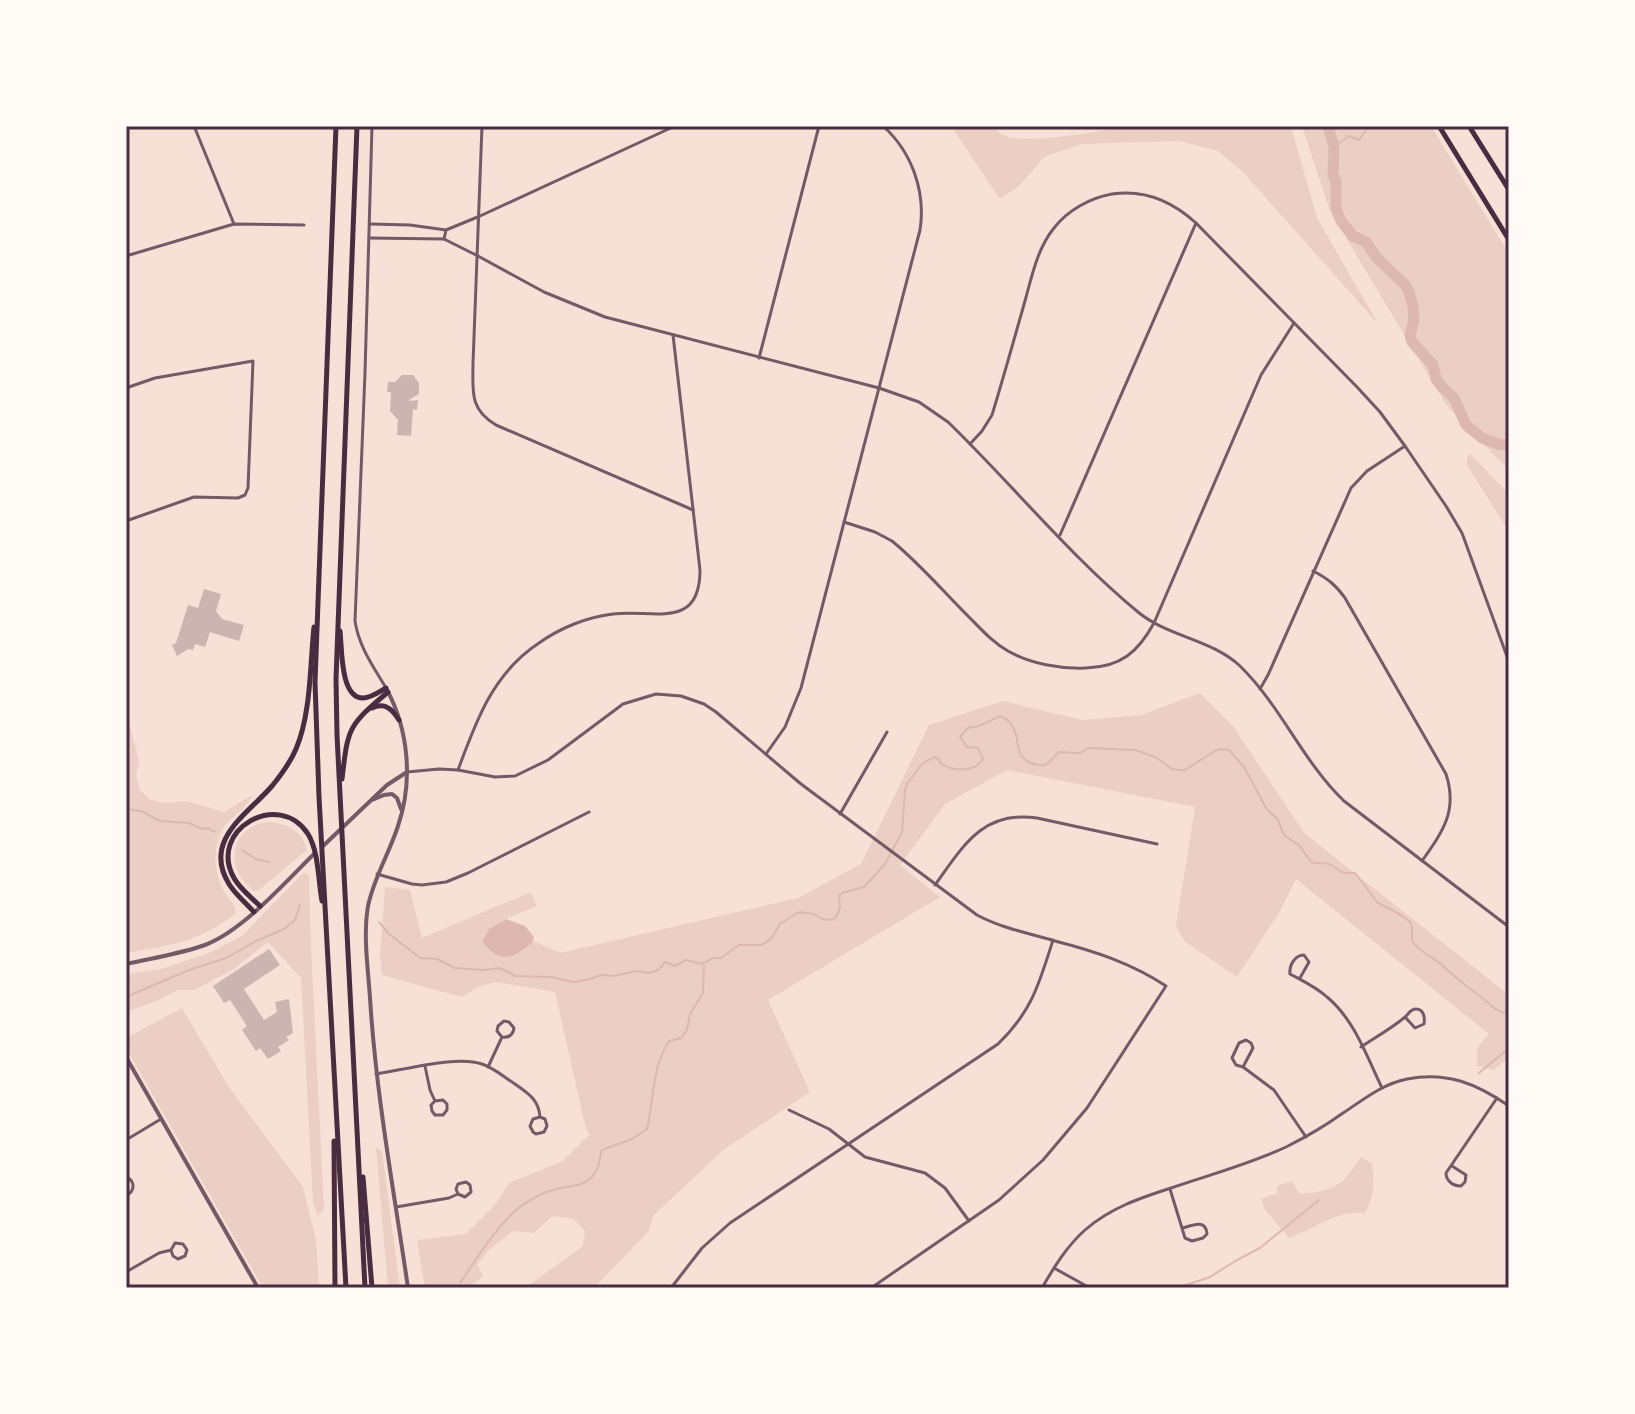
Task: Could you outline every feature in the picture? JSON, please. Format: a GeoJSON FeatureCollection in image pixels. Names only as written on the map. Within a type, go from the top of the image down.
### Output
{"type":"FeatureCollection","features":[{"type":"Feature","properties":{"kind":"main road"},"geometry":{"type":"LineString","coordinates":[[336,126],[315,682],[346,1288]]}},
{"type":"Feature","properties":{"kind":"main road"},"geometry":{"type":"LineString","coordinates":[[357,126],[336,679],[365,1288]]}},
{"type":"Feature","properties":{"kind":"main road"},"geometry":{"type":"LineString","coordinates":[[1439,126],[1509,240]]}},
{"type":"Feature","properties":{"kind":"main road"},"geometry":{"type":"LineString","coordinates":[[1469,126],[1509,190]]}},
{"type":"Feature","properties":{"kind":"main road"},"geometry":{"type":"LineString","coordinates":[[254,912],[229,884],[222,863],[222,848],[232,827],[271,787],[298,745],[305,717],[319,578]]}},
{"type":"Feature","properties":{"kind":"main road"},"geometry":{"type":"LineString","coordinates":[[338,610],[350,692],[363,698],[387,690]]}},
{"type":"Feature","properties":{"kind":"main road"},"geometry":{"type":"LineString","coordinates":[[340,796],[347,739],[352,727],[387,690]]}},
{"type":"Feature","properties":{"kind":"main road"},"geometry":{"type":"LineString","coordinates":[[364,712],[375,706],[385,706],[399,720]]}},
{"type":"Feature","properties":{"kind":"main road"},"geometry":{"type":"LineString","coordinates":[[260,906],[240,887],[232,874],[229,857],[231,843],[242,826],[255,818],[269,815],[291,818],[303,828],[313,847],[326,934]]}},
{"type":"Feature","properties":{"kind":"main road"},"geometry":{"type":"LineString","coordinates":[[334,1064],[335,1288]]}},
{"type":"Feature","properties":{"kind":"main road"},"geometry":{"type":"LineString","coordinates":[[358,1128],[372,1288]]}},
{"type":"Feature","properties":{"kind":"street"},"geometry":{"type":"LineString","coordinates":[[194,126],[234,224]]}},
{"type":"Feature","properties":{"kind":"street"},"geometry":{"type":"LineString","coordinates":[[372,126],[355,621],[362,648],[387,690],[399,720],[407,772],[402,811],[372,887],[366,937],[376,1074],[408,1288]]}},
{"type":"Feature","properties":{"kind":"street"},"geometry":{"type":"LineString","coordinates":[[482,126],[473,387],[476,407],[496,425],[693,510]]}},
{"type":"Feature","properties":{"kind":"street"},"geometry":{"type":"LineString","coordinates":[[369,224],[446,230],[675,126]]}},
{"type":"Feature","properties":{"kind":"street"},"geometry":{"type":"LineString","coordinates":[[759,358],[819,126]]}},
{"type":"Feature","properties":{"kind":"street"},"geometry":{"type":"LineString","coordinates":[[766,754],[785,727],[797,702],[922,217],[920,193],[913,170],[902,148],[883,126]]}},
{"type":"Feature","properties":{"kind":"street"},"geometry":{"type":"LineString","coordinates":[[970,444],[992,415],[1039,254],[1048,237],[1072,211],[1105,196],[1129,193],[1163,199],[1196,223],[1370,400],[1405,446],[1462,533],[1509,662]]}},
{"type":"Feature","properties":{"kind":"street"},"geometry":{"type":"LineString","coordinates":[[1059,536],[1196,223]]}},
{"type":"Feature","properties":{"kind":"street"},"geometry":{"type":"LineString","coordinates":[[126,256],[234,224],[304,225]]}},
{"type":"Feature","properties":{"kind":"street"},"geometry":{"type":"LineString","coordinates":[[444,239],[446,230]]}},
{"type":"Feature","properties":{"kind":"street"},"geometry":{"type":"LineString","coordinates":[[369,238],[444,239],[563,301],[605,317],[879,388],[927,407],[948,422],[1127,603],[1154,623],[1224,654],[1241,668],[1260,689],[1335,793],[1355,811],[1509,927]]}},
{"type":"Feature","properties":{"kind":"street"},"geometry":{"type":"LineString","coordinates":[[844,522],[892,541],[988,637],[1009,652],[1032,661],[1077,668],[1122,660],[1135,650],[1154,623],[1261,375],[1294,323]]}},
{"type":"Feature","properties":{"kind":"street"},"geometry":{"type":"LineString","coordinates":[[458,770],[489,695],[506,671],[539,643],[591,618],[616,614],[673,614],[690,605],[697,595],[700,577],[673,335]]}},
{"type":"Feature","properties":{"kind":"street"},"geometry":{"type":"LineString","coordinates":[[126,388],[155,378],[253,361],[248,488],[245,495],[238,498],[194,497],[126,521]]}},
{"type":"Feature","properties":{"kind":"street"},"geometry":{"type":"LineString","coordinates":[[1260,689],[1351,488],[1367,471],[1405,446]]}},
{"type":"Feature","properties":{"kind":"street"},"geometry":{"type":"LineString","coordinates":[[1313,571],[1337,587],[1345,598],[1446,774],[1451,796],[1447,820],[1422,861]]}},
{"type":"Feature","properties":{"kind":"street"},"geometry":{"type":"LineString","coordinates":[[126,964],[205,945],[228,933],[370,801],[407,772],[458,770],[495,777],[515,776],[548,760],[614,710],[644,696],[681,696],[704,704],[840,814],[977,915],[994,924],[1119,961],[1166,986],[1100,1089],[1075,1123],[1028,1175],[999,1200],[871,1288]]}},
{"type":"Feature","properties":{"kind":"street"},"geometry":{"type":"LineString","coordinates":[[840,814],[887,732]]}},
{"type":"Feature","properties":{"kind":"street"},"geometry":{"type":"LineString","coordinates":[[370,801],[392,794],[402,811]]}},
{"type":"Feature","properties":{"kind":"street"},"geometry":{"type":"LineString","coordinates":[[377,874],[412,884],[446,882],[589,812]]}},
{"type":"Feature","properties":{"kind":"street"},"geometry":{"type":"LineString","coordinates":[[935,885],[974,834],[1005,819],[1037,818],[1157,844]]}},
{"type":"Feature","properties":{"kind":"street"},"geometry":{"type":"LineString","coordinates":[[671,1288],[702,1248],[730,1223],[984,1055],[1010,1033],[1034,997],[1053,940]]}},
{"type":"Feature","properties":{"kind":"street"},"geometry":{"type":"LineString","coordinates":[[1300,978],[1309,962],[1304,955],[1296,958],[1290,974],[1300,978],[1337,1007],[1351,1026],[1382,1088]]}},
{"type":"Feature","properties":{"kind":"street"},"geometry":{"type":"LineString","coordinates":[[1361,1047],[1412,1010],[1419,1010],[1425,1017],[1424,1024],[1415,1028],[1405,1017]]}},
{"type":"Feature","properties":{"kind":"street"},"geometry":{"type":"LineString","coordinates":[[504,1021],[509,1022],[513,1031],[508,1037],[502,1037],[497,1031],[498,1026],[504,1021]]}},
{"type":"Feature","properties":{"kind":"street"},"geometry":{"type":"LineString","coordinates":[[488,1067],[502,1037]]}},
{"type":"Feature","properties":{"kind":"street"},"geometry":{"type":"LineString","coordinates":[[1243,1067],[1253,1048],[1246,1040],[1239,1043],[1232,1058],[1236,1065],[1274,1090],[1306,1137]]}},
{"type":"Feature","properties":{"kind":"street"},"geometry":{"type":"LineString","coordinates":[[126,1057],[258,1288]]}},
{"type":"Feature","properties":{"kind":"street"},"geometry":{"type":"LineString","coordinates":[[376,1074],[466,1061],[488,1067],[534,1098],[540,1117]]}},
{"type":"Feature","properties":{"kind":"street"},"geometry":{"type":"LineString","coordinates":[[425,1066],[435,1101]]}},
{"type":"Feature","properties":{"kind":"street"},"geometry":{"type":"LineString","coordinates":[[1042,1288],[1074,1241],[1095,1221],[1128,1203],[1273,1153],[1306,1137],[1382,1088],[1408,1079],[1441,1077],[1473,1084],[1509,1106]]}},
{"type":"Feature","properties":{"kind":"street"},"geometry":{"type":"LineString","coordinates":[[1452,1166],[1466,1175],[1461,1186],[1454,1185],[1446,1178],[1446,1173],[1497,1098]]}},
{"type":"Feature","properties":{"kind":"street"},"geometry":{"type":"LineString","coordinates":[[443,1100],[447,1104],[443,1115],[433,1113],[431,1108],[435,1101],[443,1100]]}},
{"type":"Feature","properties":{"kind":"street"},"geometry":{"type":"LineString","coordinates":[[789,1110],[829,1129],[865,1157],[915,1169],[932,1177],[951,1195],[969,1221]]}},
{"type":"Feature","properties":{"kind":"street"},"geometry":{"type":"LineString","coordinates":[[535,1117],[540,1117],[545,1119],[547,1126],[544,1132],[536,1134],[531,1129],[531,1122],[535,1117]]}},
{"type":"Feature","properties":{"kind":"street"},"geometry":{"type":"LineString","coordinates":[[126,1140],[161,1119]]}},
{"type":"Feature","properties":{"kind":"street"},"geometry":{"type":"LineString","coordinates":[[126,1177],[133,1185],[126,1196]]}},
{"type":"Feature","properties":{"kind":"street"},"geometry":{"type":"LineString","coordinates":[[1169,1188],[1185,1238],[1189,1241],[1207,1234],[1202,1225],[1183,1228]]}},
{"type":"Feature","properties":{"kind":"street"},"geometry":{"type":"LineString","coordinates":[[396,1207],[458,1194]]}},
{"type":"Feature","properties":{"kind":"street"},"geometry":{"type":"LineString","coordinates":[[126,1272],[159,1253],[171,1250],[178,1243],[187,1250],[185,1256],[178,1259],[171,1250]]}},
{"type":"Feature","properties":{"kind":"street"},"geometry":{"type":"LineString","coordinates":[[1054,1268],[1088,1288]]}},
{"type":"Feature","properties":{"kind":"shaded area"},"geometry":{"type":"Polygon","coordinates":[[[951,126],[993,126],[1003,135],[1026,139],[1078,135],[1119,126],[1291,127],[1317,218],[1379,325],[1243,172],[1218,151],[1179,141],[1082,144],[1044,157],[1019,186],[1000,199],[951,126]]]}},
{"type":"Feature","properties":{"kind":"shaded area"},"geometry":{"type":"Polygon","coordinates":[[[1302,126],[1431,126],[1509,254],[1509,470],[1447,406],[1329,208],[1302,126]]]}},
{"type":"Feature","properties":{"kind":"shaded area"},"geometry":{"type":"Polygon","coordinates":[[[1469,453],[1509,494],[1509,532],[1466,463],[1469,453]]]}},
{"type":"Feature","properties":{"kind":"shaded area"},"geometry":{"type":"Polygon","coordinates":[[[1200,693],[1233,726],[1304,833],[1509,995],[1509,1058],[1493,1070],[1477,1066],[1477,1048],[1489,1034],[1296,879],[1280,911],[1237,977],[1184,941],[1176,926],[1195,807],[1007,770],[945,804],[900,865],[940,897],[768,1000],[810,1092],[722,1151],[654,1215],[648,1232],[594,1288],[525,1288],[583,1246],[585,1231],[574,1219],[552,1216],[534,1233],[513,1231],[489,1250],[477,1264],[483,1276],[468,1288],[425,1288],[417,1240],[466,1234],[495,1205],[509,1183],[563,1161],[590,1134],[586,1129],[555,992],[496,982],[477,987],[462,997],[382,975],[380,955],[385,887],[410,890],[422,938],[531,892],[537,906],[499,923],[482,940],[501,956],[514,955],[534,941],[560,953],[798,898],[861,864],[929,725],[1003,701],[1082,720],[1141,715],[1200,693]]]}},
{"type":"Feature","properties":{"kind":"shaded area"},"geometry":{"type":"Polygon","coordinates":[[[126,718],[139,761],[136,776],[139,789],[149,799],[164,803],[187,801],[224,812],[252,795],[223,828],[216,850],[220,882],[236,913],[198,936],[126,953],[126,718]]]}},
{"type":"Feature","properties":{"kind":"shaded area"},"geometry":{"type":"Polygon","coordinates":[[[270,822],[294,830],[307,850],[259,890],[253,891],[237,871],[236,844],[253,826],[270,822]]]}},
{"type":"Feature","properties":{"kind":"shaded area"},"geometry":{"type":"Polygon","coordinates":[[[303,873],[309,875],[324,1209],[318,1216],[313,1202],[301,978],[268,942],[234,969],[194,990],[177,990],[126,1012],[126,974],[161,969],[209,953],[242,936],[303,873]]]}},
{"type":"Feature","properties":{"kind":"shaded area"},"geometry":{"type":"Polygon","coordinates":[[[506,919],[525,926],[534,937],[532,943],[520,952],[503,957],[492,952],[482,941],[489,929],[506,919]]]}},
{"type":"Feature","properties":{"kind":"shaded area"},"geometry":{"type":"Polygon","coordinates":[[[182,1008],[229,1087],[303,1187],[316,1240],[319,1288],[263,1288],[126,1048],[126,1038],[182,1008]]]}},
{"type":"Feature","properties":{"kind":"shaded area"},"geometry":{"type":"Polygon","coordinates":[[[376,1148],[382,1151],[400,1288],[388,1288],[376,1148]]]}},
{"type":"Feature","properties":{"kind":"shaded area"},"geometry":{"type":"Polygon","coordinates":[[[1361,1157],[1372,1164],[1373,1177],[1372,1195],[1365,1213],[1335,1217],[1289,1238],[1265,1210],[1261,1199],[1278,1193],[1277,1186],[1292,1181],[1300,1194],[1322,1191],[1342,1181],[1361,1157]]]}},
{"type":"Feature","properties":{"kind":"building"},"geometry":{"type":"Polygon","coordinates":[[[402,375],[413,375],[419,383],[419,394],[409,400],[418,400],[417,410],[413,409],[411,436],[397,435],[398,420],[390,411],[391,392],[387,392],[388,382],[395,382],[402,375]]]}},
{"type":"Feature","properties":{"kind":"building"},"geometry":{"type":"Polygon","coordinates":[[[204,589],[221,594],[216,611],[222,619],[244,625],[239,641],[210,632],[205,647],[195,644],[193,650],[188,649],[177,656],[172,645],[176,643],[188,605],[198,608],[204,589]]]}},
{"type":"Feature","properties":{"kind":"building"},"geometry":{"type":"Polygon","coordinates":[[[269,949],[280,965],[244,989],[264,1020],[277,1012],[275,1002],[289,999],[293,1033],[278,1047],[281,1051],[268,1059],[260,1048],[256,1051],[242,1030],[247,1026],[230,1000],[224,1003],[213,986],[269,949]]]}},
{"type":"Feature","properties":{"kind":"waterway"},"geometry":{"type":"LineString","coordinates":[[1328,126],[1334,146],[1336,209],[1341,221],[1353,236],[1366,242],[1376,257],[1406,286],[1413,306],[1412,342],[1433,365],[1436,379],[1454,398],[1466,425],[1482,438],[1509,445]]}},
{"type":"Feature","properties":{"kind":"waterway"},"geometry":{"type":"LineString","coordinates":[[1334,146],[1349,136],[1359,140],[1369,126]]}},
{"type":"Feature","properties":{"kind":"waterway"},"geometry":{"type":"LineString","coordinates":[[379,922],[389,934],[420,958],[437,959],[455,968],[499,968],[514,976],[551,977],[574,982],[601,975],[614,976],[636,971],[649,973],[658,970],[665,962],[675,966],[686,960],[702,964],[713,958],[721,958],[739,945],[762,945],[771,939],[780,924],[799,912],[814,914],[822,919],[832,920],[837,916],[839,896],[864,887],[885,864],[902,832],[907,784],[922,764],[934,757],[952,768],[975,767],[983,759],[978,748],[967,747],[960,737],[968,728],[1000,716],[1013,727],[1024,759],[1039,765],[1048,763],[1059,752],[1080,753],[1089,748],[1135,750],[1155,757],[1172,769],[1185,770],[1215,751],[1229,750],[1244,767],[1266,808],[1278,820],[1284,835],[1300,846],[1311,862],[1329,864],[1344,873],[1355,873],[1378,903],[1410,922],[1412,941],[1419,949],[1496,1009],[1509,1014]]}},
{"type":"Feature","properties":{"kind":"waterway"},"geometry":{"type":"LineString","coordinates":[[126,809],[141,811],[160,821],[189,823],[215,832]]}},
{"type":"Feature","properties":{"kind":"waterway"},"geometry":{"type":"LineString","coordinates":[[242,850],[256,859],[269,862]]}},
{"type":"Feature","properties":{"kind":"waterway"},"geometry":{"type":"LineString","coordinates":[[126,997],[226,958],[284,929],[295,920],[300,905]]}},
{"type":"Feature","properties":{"kind":"waterway"},"geometry":{"type":"LineString","coordinates":[[460,1283],[493,1235],[517,1209],[546,1192],[587,1181],[596,1172],[602,1150],[632,1139],[647,1129],[659,1062],[669,1041],[681,1038],[687,1030],[690,1014],[703,993],[704,966]]}},
{"type":"Feature","properties":{"kind":"waterway"},"geometry":{"type":"LineString","coordinates":[[1479,1073],[1509,1048]]}},
{"type":"Feature","properties":{"kind":"waterway"},"geometry":{"type":"LineString","coordinates":[[1177,1288],[1210,1277],[1260,1248],[1319,1200]]}}]}
